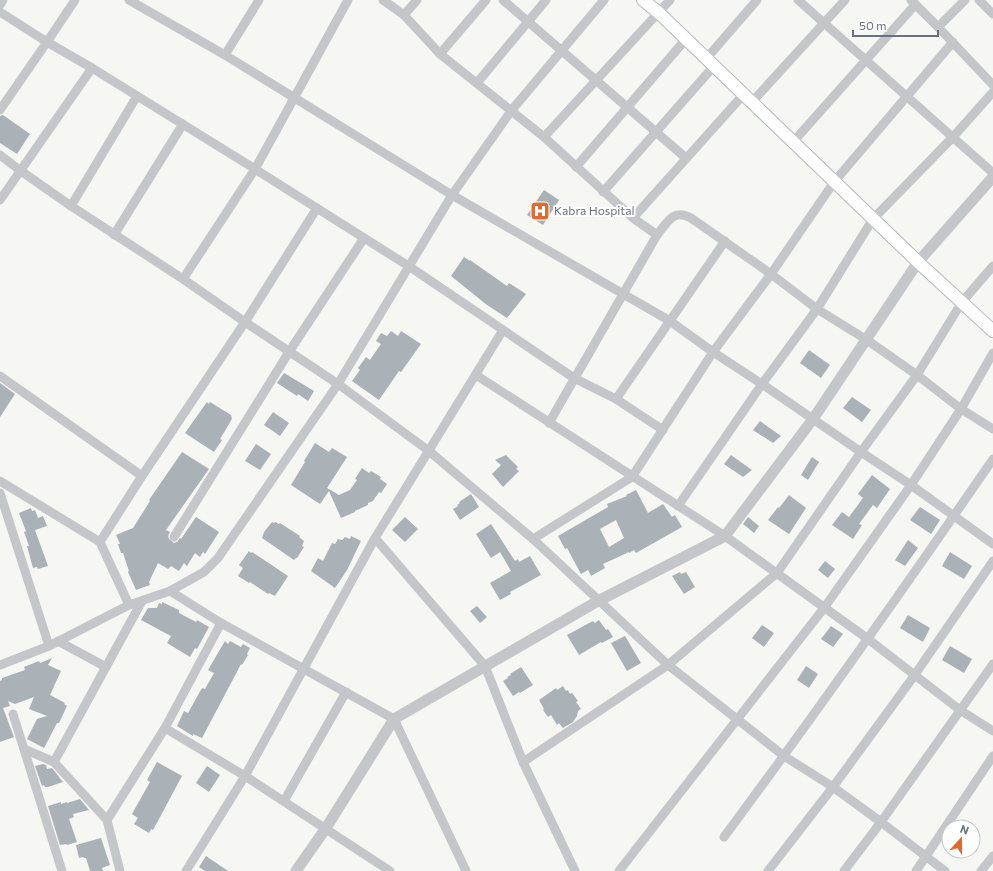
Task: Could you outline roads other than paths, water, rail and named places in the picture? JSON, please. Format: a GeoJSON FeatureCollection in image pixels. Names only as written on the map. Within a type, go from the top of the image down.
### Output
{"type":"FeatureCollection","features":[{"type":"Feature","properties":{"kind":"main road"},"geometry":{"type":"LineString","coordinates":[[643,0],[659,13],[918,262],[993,331]]}},
{"type":"Feature","properties":{"kind":"street"},"geometry":{"type":"LineString","coordinates":[[0,4],[3,0]]}},
{"type":"Feature","properties":{"kind":"street"},"geometry":{"type":"LineString","coordinates":[[0,110],[74,0]]}},
{"type":"Feature","properties":{"kind":"street"},"geometry":{"type":"LineString","coordinates":[[129,0],[295,97],[452,195],[670,322],[911,485],[993,544]]}},
{"type":"Feature","properties":{"kind":"street"},"geometry":{"type":"LineString","coordinates":[[225,55],[259,0]]}},
{"type":"Feature","properties":{"kind":"street"},"geometry":{"type":"LineString","coordinates":[[183,279],[255,169],[348,0]]}},
{"type":"Feature","properties":{"kind":"street"},"geometry":{"type":"LineString","coordinates":[[383,0],[404,15],[440,54],[544,137],[603,192],[633,218],[657,235]]}},
{"type":"Feature","properties":{"kind":"street"},"geometry":{"type":"LineString","coordinates":[[404,15],[417,0]]}},
{"type":"Feature","properties":{"kind":"street"},"geometry":{"type":"LineString","coordinates":[[440,54],[486,0]]}},
{"type":"Feature","properties":{"kind":"street"},"geometry":{"type":"LineString","coordinates":[[503,0],[597,80],[655,133],[686,158]]}},
{"type":"Feature","properties":{"kind":"street"},"geometry":{"type":"LineString","coordinates":[[477,83],[546,0]]}},
{"type":"Feature","properties":{"kind":"street"},"geometry":{"type":"LineString","coordinates":[[0,665],[49,646],[128,605],[170,591],[204,572],[218,558],[338,384],[410,267],[452,195],[511,111],[604,0]]}},
{"type":"Feature","properties":{"kind":"street"},"geometry":{"type":"LineString","coordinates":[[544,137],[670,0]]}},
{"type":"Feature","properties":{"kind":"street"},"geometry":{"type":"LineString","coordinates":[[603,192],[655,133],[757,0]]}},
{"type":"Feature","properties":{"kind":"street"},"geometry":{"type":"LineString","coordinates":[[798,0],[993,173]]}},
{"type":"Feature","properties":{"kind":"street"},"geometry":{"type":"LineString","coordinates":[[633,218],[686,158],[825,23],[845,0]]}},
{"type":"Feature","properties":{"kind":"street"},"geometry":{"type":"LineString","coordinates":[[938,27],[965,0]]}},
{"type":"Feature","properties":{"kind":"street"},"geometry":{"type":"LineString","coordinates":[[979,0],[993,14]]}},
{"type":"Feature","properties":{"kind":"street"},"geometry":{"type":"LineString","coordinates":[[793,142],[866,60],[913,2],[993,85]]}},
{"type":"Feature","properties":{"kind":"street"},"geometry":{"type":"LineString","coordinates":[[0,12],[183,124],[410,267],[574,378],[616,400],[663,430]]}},
{"type":"Feature","properties":{"kind":"street"},"geometry":{"type":"LineString","coordinates":[[576,167],[686,40]]}},
{"type":"Feature","properties":{"kind":"street"},"geometry":{"type":"LineString","coordinates":[[533,539],[632,477],[713,352],[771,274],[834,182],[952,42]]}},
{"type":"Feature","properties":{"kind":"street"},"geometry":{"type":"LineString","coordinates":[[0,200],[92,68]]}},
{"type":"Feature","properties":{"kind":"street"},"geometry":{"type":"LineString","coordinates":[[678,506],[762,384],[817,309],[873,219],[953,137],[993,92]]}},
{"type":"Feature","properties":{"kind":"street"},"geometry":{"type":"LineString","coordinates":[[71,206],[137,96]]}},
{"type":"Feature","properties":{"kind":"street"},"geometry":{"type":"LineString","coordinates":[[114,234],[183,124]]}},
{"type":"Feature","properties":{"kind":"street"},"geometry":{"type":"LineString","coordinates":[[0,155],[71,206],[183,279],[244,322],[338,384],[429,451],[533,539],[668,665],[738,718],[784,756],[833,787],[945,871]]}},
{"type":"Feature","properties":{"kind":"street"},"geometry":{"type":"LineString","coordinates":[[296,871],[326,828],[394,719],[598,601],[725,536],[813,419],[918,262],[993,177]]}},
{"type":"Feature","properties":{"kind":"street"},"geometry":{"type":"LineString","coordinates":[[100,542],[244,322],[316,208]]}},
{"type":"Feature","properties":{"kind":"street"},"geometry":{"type":"LineString","coordinates":[[550,423],[574,378],[657,235],[674,215],[679,214],[691,218],[771,274],[817,309],[866,340],[917,375],[961,409],[993,429]]}},
{"type":"Feature","properties":{"kind":"street"},"geometry":{"type":"LineString","coordinates":[[174,537],[289,352],[364,238]]}},
{"type":"Feature","properties":{"kind":"street"},"geometry":{"type":"LineString","coordinates":[[616,400],[724,241]]}},
{"type":"Feature","properties":{"kind":"street"},"geometry":{"type":"LineString","coordinates":[[523,762],[668,665],[777,573],[861,452],[917,375],[962,302],[993,266]]}},
{"type":"Feature","properties":{"kind":"street"},"geometry":{"type":"LineString","coordinates":[[186,871],[245,776],[375,538],[503,330]]}},
{"type":"Feature","properties":{"kind":"street"},"geometry":{"type":"LineString","coordinates":[[618,871],[824,608],[911,485],[961,409],[993,353]]}},
{"type":"Feature","properties":{"kind":"street"},"geometry":{"type":"LineString","coordinates":[[476,375],[725,536],[868,639],[960,710],[993,731]]}},
{"type":"Feature","properties":{"kind":"street"},"geometry":{"type":"LineString","coordinates":[[0,376],[142,476]]}},
{"type":"Feature","properties":{"kind":"street"},"geometry":{"type":"LineString","coordinates":[[724,837],[868,639],[993,460]]}},
{"type":"Feature","properties":{"kind":"street"},"geometry":{"type":"LineString","coordinates":[[0,481],[100,542],[128,605]]}},
{"type":"Feature","properties":{"kind":"street"},"geometry":{"type":"LineString","coordinates":[[0,492],[49,646]]}},
{"type":"Feature","properties":{"kind":"street"},"geometry":{"type":"LineString","coordinates":[[375,538],[485,666],[523,762],[575,871]]}},
{"type":"Feature","properties":{"kind":"street"},"geometry":{"type":"LineString","coordinates":[[768,871],[833,787],[914,676],[993,561]]}},
{"type":"Feature","properties":{"kind":"street"},"geometry":{"type":"LineString","coordinates":[[170,591],[221,622],[394,719],[466,871]]}},
{"type":"Feature","properties":{"kind":"street"},"geometry":{"type":"LineString","coordinates":[[54,762],[142,600]]}},
{"type":"Feature","properties":{"kind":"street"},"geometry":{"type":"LineString","coordinates":[[106,820],[165,728],[221,622]]}},
{"type":"Feature","properties":{"kind":"street"},"geometry":{"type":"LineString","coordinates":[[58,641],[106,667]]}},
{"type":"Feature","properties":{"kind":"street"},"geometry":{"type":"LineString","coordinates":[[844,871],[881,822],[993,664]]}},
{"type":"Feature","properties":{"kind":"street"},"geometry":{"type":"LineString","coordinates":[[284,801],[346,692]]}},
{"type":"Feature","properties":{"kind":"street"},"geometry":{"type":"LineString","coordinates":[[13,714],[62,871]]}},
{"type":"Feature","properties":{"kind":"street"},"geometry":{"type":"LineString","coordinates":[[165,728],[245,776],[390,871]]}},
{"type":"Feature","properties":{"kind":"street"},"geometry":{"type":"LineString","coordinates":[[24,749],[54,762],[106,820],[120,871]]}},
{"type":"Feature","properties":{"kind":"street"},"geometry":{"type":"LineString","coordinates":[[916,871],[993,756]]}},
{"type":"Feature","properties":{"kind":"street"},"geometry":{"type":"LineString","coordinates":[[981,871],[993,856]]}},
{"type":"Feature","properties":{"kind":"place","name":"Kabra Hospital"},"geometry":{"type":"Point","coordinates":[540,211]}}]}
